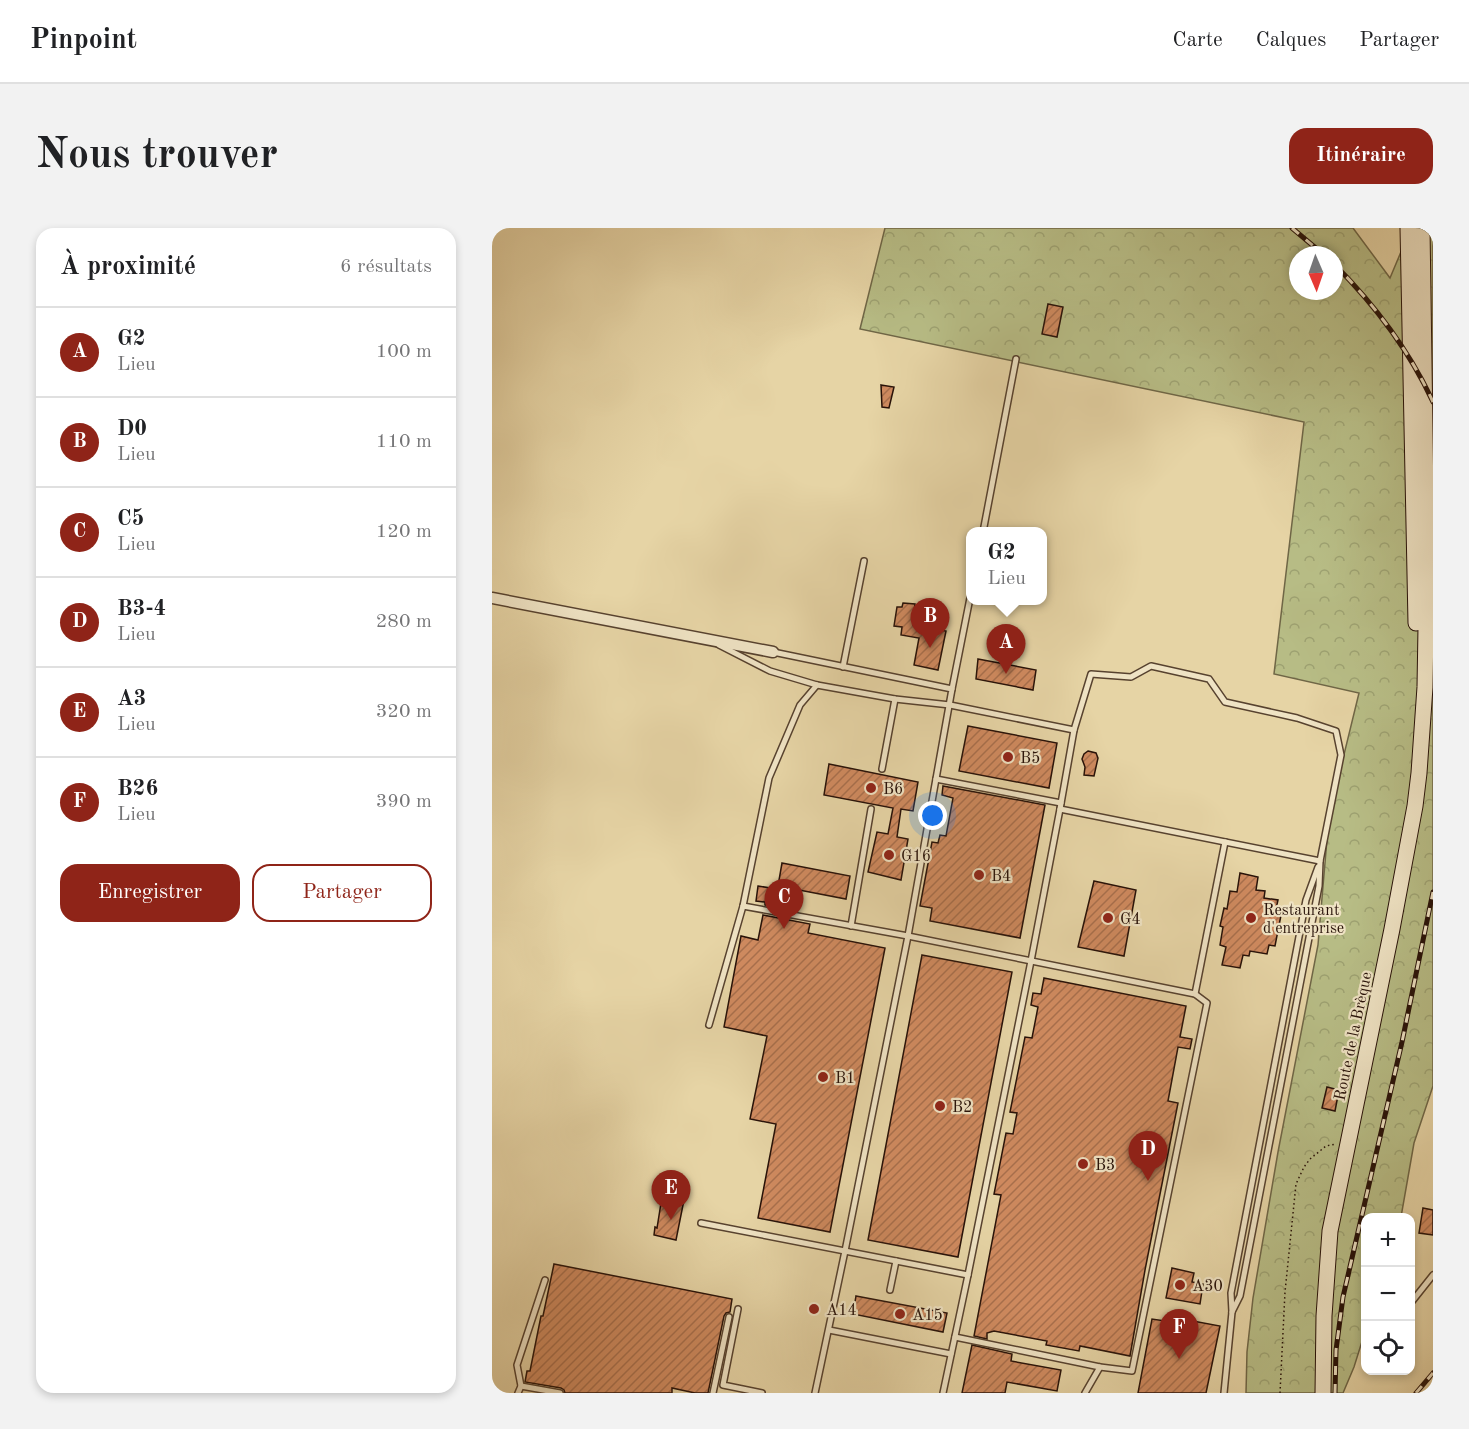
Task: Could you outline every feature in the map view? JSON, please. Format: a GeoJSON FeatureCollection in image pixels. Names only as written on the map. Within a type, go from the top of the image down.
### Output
{"type":"FeatureCollection","features":[{"type":"Feature","properties":{"kind":"main road"},"geometry":{"type":"LineString","coordinates":[[1408,228],[1419,773]]}},
{"type":"Feature","properties":{"kind":"main road","name":"Route de la Brèque"},"geometry":{"type":"LineString","coordinates":[[1323,1393],[1324,1328],[1330,1231],[1394,919],[1419,773],[1425,687],[1427,544],[1422,228]]}},
{"type":"Feature","properties":{"kind":"street"},"geometry":{"type":"LineString","coordinates":[[492,598],[773,652]]}},
{"type":"Feature","properties":{"kind":"lane"},"geometry":{"type":"LineString","coordinates":[[984,527],[1017,359]]}},
{"type":"Feature","properties":{"kind":"lane"},"geometry":{"type":"LineString","coordinates":[[843,667],[864,561]]}},
{"type":"Feature","properties":{"kind":"lane"},"geometry":{"type":"LineString","coordinates":[[815,1393],[908,936],[969,605]]}},
{"type":"Feature","properties":{"kind":"lane"},"geometry":{"type":"LineString","coordinates":[[708,640],[770,671],[817,685],[895,699],[950,705],[1074,730]]}},
{"type":"Feature","properties":{"kind":"lane"},"geometry":{"type":"LineString","coordinates":[[773,652],[952,689]]}},
{"type":"Feature","properties":{"kind":"lane"},"geometry":{"type":"LineString","coordinates":[[943,1393],[1031,961],[1074,730],[1091,674],[1131,677],[1151,666],[1209,679],[1225,702],[1297,718],[1336,731],[1341,755],[1320,861],[1306,900],[1231,1293],[1232,1312],[1224,1393]]}},
{"type":"Feature","properties":{"kind":"lane"},"geometry":{"type":"LineString","coordinates":[[708,1025],[743,906],[769,778],[800,705],[817,685]]}},
{"type":"Feature","properties":{"kind":"lane"},"geometry":{"type":"LineString","coordinates":[[882,769],[895,699]]}},
{"type":"Feature","properties":{"kind":"lane"},"geometry":{"type":"LineString","coordinates":[[936,779],[1320,861]]}},
{"type":"Feature","properties":{"kind":"lane"},"geometry":{"type":"LineString","coordinates":[[851,926],[871,809]]}},
{"type":"Feature","properties":{"kind":"lane"},"geometry":{"type":"LineString","coordinates":[[1195,994],[1225,842]]}},
{"type":"Feature","properties":{"kind":"lane"},"geometry":{"type":"LineString","coordinates":[[1232,1312],[1240,1296],[1319,886],[1320,861]]}},
{"type":"Feature","properties":{"kind":"lane"},"geometry":{"type":"LineString","coordinates":[[743,906],[908,936],[1195,994],[1207,1004],[1132,1371],[1100,1367],[955,1337]]}},
{"type":"Feature","properties":{"kind":"lane"},"geometry":{"type":"LineString","coordinates":[[701,1223],[968,1275]]}},
{"type":"Feature","properties":{"kind":"lane"},"geometry":{"type":"LineString","coordinates":[[890,1290],[896,1261]]}},
{"type":"Feature","properties":{"kind":"lane"},"geometry":{"type":"LineString","coordinates":[[1415,1298],[1433,1275]]}},
{"type":"Feature","properties":{"kind":"lane"},"geometry":{"type":"LineString","coordinates":[[519,1393],[521,1386],[517,1365],[545,1280]]}},
{"type":"Feature","properties":{"kind":"lane"},"geometry":{"type":"LineString","coordinates":[[738,1309],[723,1385],[762,1393]]}},
{"type":"Feature","properties":{"kind":"lane"},"geometry":{"type":"LineString","coordinates":[[713,1393],[729,1317]]}},
{"type":"Feature","properties":{"kind":"lane"},"geometry":{"type":"LineString","coordinates":[[828,1330],[951,1354]]}},
{"type":"Feature","properties":{"kind":"lane"},"geometry":{"type":"LineString","coordinates":[[1085,1393],[1100,1367]]}},
{"type":"Feature","properties":{"kind":"lane"},"geometry":{"type":"LineString","coordinates":[[521,1386],[560,1393]]}},
{"type":"Feature","properties":{"kind":"path"},"geometry":{"type":"LineString","coordinates":[[1280,1393],[1285,1292],[1296,1184],[1304,1167],[1319,1151],[1326,1146],[1340,1144]]}},
{"type":"Feature","properties":{"kind":"green space"},"geometry":{"type":"Polygon","coordinates":[[[885,228],[1353,228],[1390,278],[1411,228],[1433,228],[1433,1086],[1414,1143],[1402,1213],[1361,1213],[1361,1345],[1343,1393],[1246,1393],[1247,1352],[1253,1298],[1278,1152],[1318,945],[1329,816],[1359,693],[1274,674],[1304,422],[860,329],[885,228]]]}},
{"type":"Feature","properties":{"kind":"building"},"geometry":{"type":"Polygon","coordinates":[[[1048,304],[1063,307],[1057,337],[1042,334],[1048,304]]]}},
{"type":"Feature","properties":{"kind":"building"},"geometry":{"type":"Polygon","coordinates":[[[881,385],[894,387],[889,408],[882,407],[881,385]]]}},
{"type":"Feature","properties":{"kind":"building"},"geometry":{"type":"Polygon","coordinates":[[[903,603],[915,604],[913,625],[946,631],[938,670],[914,665],[919,638],[901,635],[902,627],[894,626],[897,607],[902,607],[903,603]]]}},
{"type":"Feature","properties":{"kind":"building"},"geometry":{"type":"Polygon","coordinates":[[[978,659],[1036,670],[1033,690],[976,679],[978,659]]]}},
{"type":"Feature","properties":{"kind":"building","name":"B5"},"geometry":{"type":"Polygon","coordinates":[[[968,726],[1057,743],[1049,788],[959,771],[968,726]]]}},
{"type":"Feature","properties":{"kind":"building"},"geometry":{"type":"Polygon","coordinates":[[[1088,751],[1096,753],[1098,758],[1094,776],[1084,775],[1085,767],[1082,759],[1088,751]]]}},
{"type":"Feature","properties":{"kind":"building","name":"B6"},"geometry":{"type":"Polygon","coordinates":[[[829,764],[918,782],[913,811],[901,809],[897,837],[908,839],[901,880],[868,872],[877,832],[888,834],[893,808],[824,795],[829,764]]]}},
{"type":"Feature","properties":{"kind":"building","name":"B4"},"geometry":{"type":"Polygon","coordinates":[[[943,786],[1045,805],[1020,938],[930,921],[932,908],[920,906],[932,842],[938,843],[940,835],[946,836],[953,798],[942,795],[943,786]]]}},
{"type":"Feature","properties":{"kind":"building"},"geometry":{"type":"Polygon","coordinates":[[[782,863],[850,876],[846,899],[778,886],[782,863]]]}},
{"type":"Feature","properties":{"kind":"building","name":"Restaurant d'entreprise"},"geometry":{"type":"Polygon","coordinates":[[[1240,873],[1258,877],[1256,890],[1265,891],[1264,898],[1278,900],[1276,909],[1282,910],[1275,946],[1269,945],[1267,954],[1250,951],[1249,956],[1243,955],[1240,968],[1222,965],[1226,947],[1220,945],[1223,927],[1220,926],[1224,908],[1227,909],[1230,891],[1237,892],[1240,873]]]}},
{"type":"Feature","properties":{"kind":"building","name":"G4"},"geometry":{"type":"Polygon","coordinates":[[[1094,881],[1136,890],[1124,956],[1078,947],[1094,881]]]}},
{"type":"Feature","properties":{"kind":"building"},"geometry":{"type":"Polygon","coordinates":[[[758,886],[777,889],[773,907],[765,905],[765,902],[756,901],[758,886]]]}},
{"type":"Feature","properties":{"kind":"building","name":"B1"},"geometry":{"type":"Polygon","coordinates":[[[763,915],[810,924],[808,933],[885,948],[830,1232],[758,1218],[776,1124],[750,1119],[767,1036],[724,1027],[741,936],[758,940],[763,915]]]}},
{"type":"Feature","properties":{"kind":"building","name":"B2"},"geometry":{"type":"Polygon","coordinates":[[[922,955],[1012,972],[958,1257],[868,1240],[922,955]]]}},
{"type":"Feature","properties":{"kind":"building","name":"B3"},"geometry":{"type":"Polygon","coordinates":[[[1044,978],[1186,1006],[1180,1037],[1192,1039],[1190,1049],[1178,1047],[1168,1101],[1178,1103],[1130,1356],[1080,1346],[1079,1351],[1046,1345],[1047,1341],[994,1331],[987,1333],[987,1339],[974,1336],[1001,1195],[994,1194],[1006,1133],[1013,1134],[1017,1113],[1010,1112],[1025,1037],[1032,1038],[1038,1007],[1031,1005],[1033,993],[1041,994],[1044,978]]]}},
{"type":"Feature","properties":{"kind":"building"},"geometry":{"type":"Polygon","coordinates":[[[1327,1087],[1339,1090],[1335,1111],[1322,1108],[1327,1087]]]}},
{"type":"Feature","properties":{"kind":"building"},"geometry":{"type":"Polygon","coordinates":[[[661,1194],[684,1200],[676,1240],[654,1235],[661,1194]]]}},
{"type":"Feature","properties":{"kind":"building"},"geometry":{"type":"Polygon","coordinates":[[[1423,1208],[1433,1210],[1433,1235],[1419,1233],[1423,1208]]]}},
{"type":"Feature","properties":{"kind":"building"},"geometry":{"type":"Polygon","coordinates":[[[554,1264],[732,1299],[730,1312],[724,1316],[708,1393],[672,1388],[672,1393],[565,1393],[561,1388],[525,1382],[527,1371],[530,1371],[554,1264]]]}},
{"type":"Feature","properties":{"kind":"building","name":"A30"},"geometry":{"type":"Polygon","coordinates":[[[1172,1268],[1194,1273],[1192,1282],[1203,1284],[1200,1304],[1166,1298],[1172,1268]]]}},
{"type":"Feature","properties":{"kind":"building","name":"A15"},"geometry":{"type":"Polygon","coordinates":[[[856,1296],[947,1313],[943,1332],[853,1314],[856,1296]]]}},
{"type":"Feature","properties":{"kind":"building"},"geometry":{"type":"Polygon","coordinates":[[[1166,1316],[1220,1326],[1206,1393],[1138,1393],[1152,1319],[1165,1321],[1166,1316]]]}},
{"type":"Feature","properties":{"kind":"building"},"geometry":{"type":"Polygon","coordinates":[[[972,1345],[1012,1354],[1011,1361],[1061,1370],[1057,1391],[1007,1382],[1005,1393],[962,1393],[972,1345]]]}},
{"type":"Feature","properties":{"kind":"railway"},"geometry":{"type":"LineString","coordinates":[[1292,228],[1313,246]]}},
{"type":"Feature","properties":{"kind":"railway"},"geometry":{"type":"LineString","coordinates":[[1343,274],[1390,328],[1433,402]]}},
{"type":"Feature","properties":{"kind":"railway"},"geometry":{"type":"LineString","coordinates":[[1335,1393],[1336,1350],[1343,1297],[1402,1042],[1433,892]]}},
{"type":"Feature","properties":{"kind":"railway"},"geometry":{"type":"LineString","coordinates":[[1416,1393],[1433,1373]]}},
{"type":"Feature","properties":{"kind":"place","name":"D0"},"geometry":{"type":"Point","coordinates":[930,648]}},
{"type":"Feature","properties":{"kind":"place","name":"G2"},"geometry":{"type":"Point","coordinates":[1006,674]}},
{"type":"Feature","properties":{"kind":"place","name":"B5"},"geometry":{"type":"Point","coordinates":[1008,757]}},
{"type":"Feature","properties":{"kind":"place","name":"B6"},"geometry":{"type":"Point","coordinates":[871,788]}},
{"type":"Feature","properties":{"kind":"place","name":"G16"},"geometry":{"type":"Point","coordinates":[889,855]}},
{"type":"Feature","properties":{"kind":"place","name":"B4"},"geometry":{"type":"Point","coordinates":[979,875]}},
{"type":"Feature","properties":{"kind":"place","name":"G4"},"geometry":{"type":"Point","coordinates":[1108,918]}},
{"type":"Feature","properties":{"kind":"place","name":"Restaurant d'entreprise"},"geometry":{"type":"Point","coordinates":[1251,918]}},
{"type":"Feature","properties":{"kind":"place","name":"C5"},"geometry":{"type":"Point","coordinates":[784,929]}},
{"type":"Feature","properties":{"kind":"place","name":"B1"},"geometry":{"type":"Point","coordinates":[823,1077]}},
{"type":"Feature","properties":{"kind":"place","name":"B2"},"geometry":{"type":"Point","coordinates":[940,1106]}},
{"type":"Feature","properties":{"kind":"place","name":"B3"},"geometry":{"type":"Point","coordinates":[1083,1164]}},
{"type":"Feature","properties":{"kind":"place","name":"B3-4"},"geometry":{"type":"Point","coordinates":[1148,1181]}},
{"type":"Feature","properties":{"kind":"place","name":"A3"},"geometry":{"type":"Point","coordinates":[671,1220]}},
{"type":"Feature","properties":{"kind":"place","name":"A30"},"geometry":{"type":"Point","coordinates":[1180,1285]}},
{"type":"Feature","properties":{"kind":"place","name":"A14"},"geometry":{"type":"Point","coordinates":[814,1309]}},
{"type":"Feature","properties":{"kind":"place","name":"A15"},"geometry":{"type":"Point","coordinates":[900,1314]}},
{"type":"Feature","properties":{"kind":"place","name":"B26"},"geometry":{"type":"Point","coordinates":[1179,1359]}}]}
